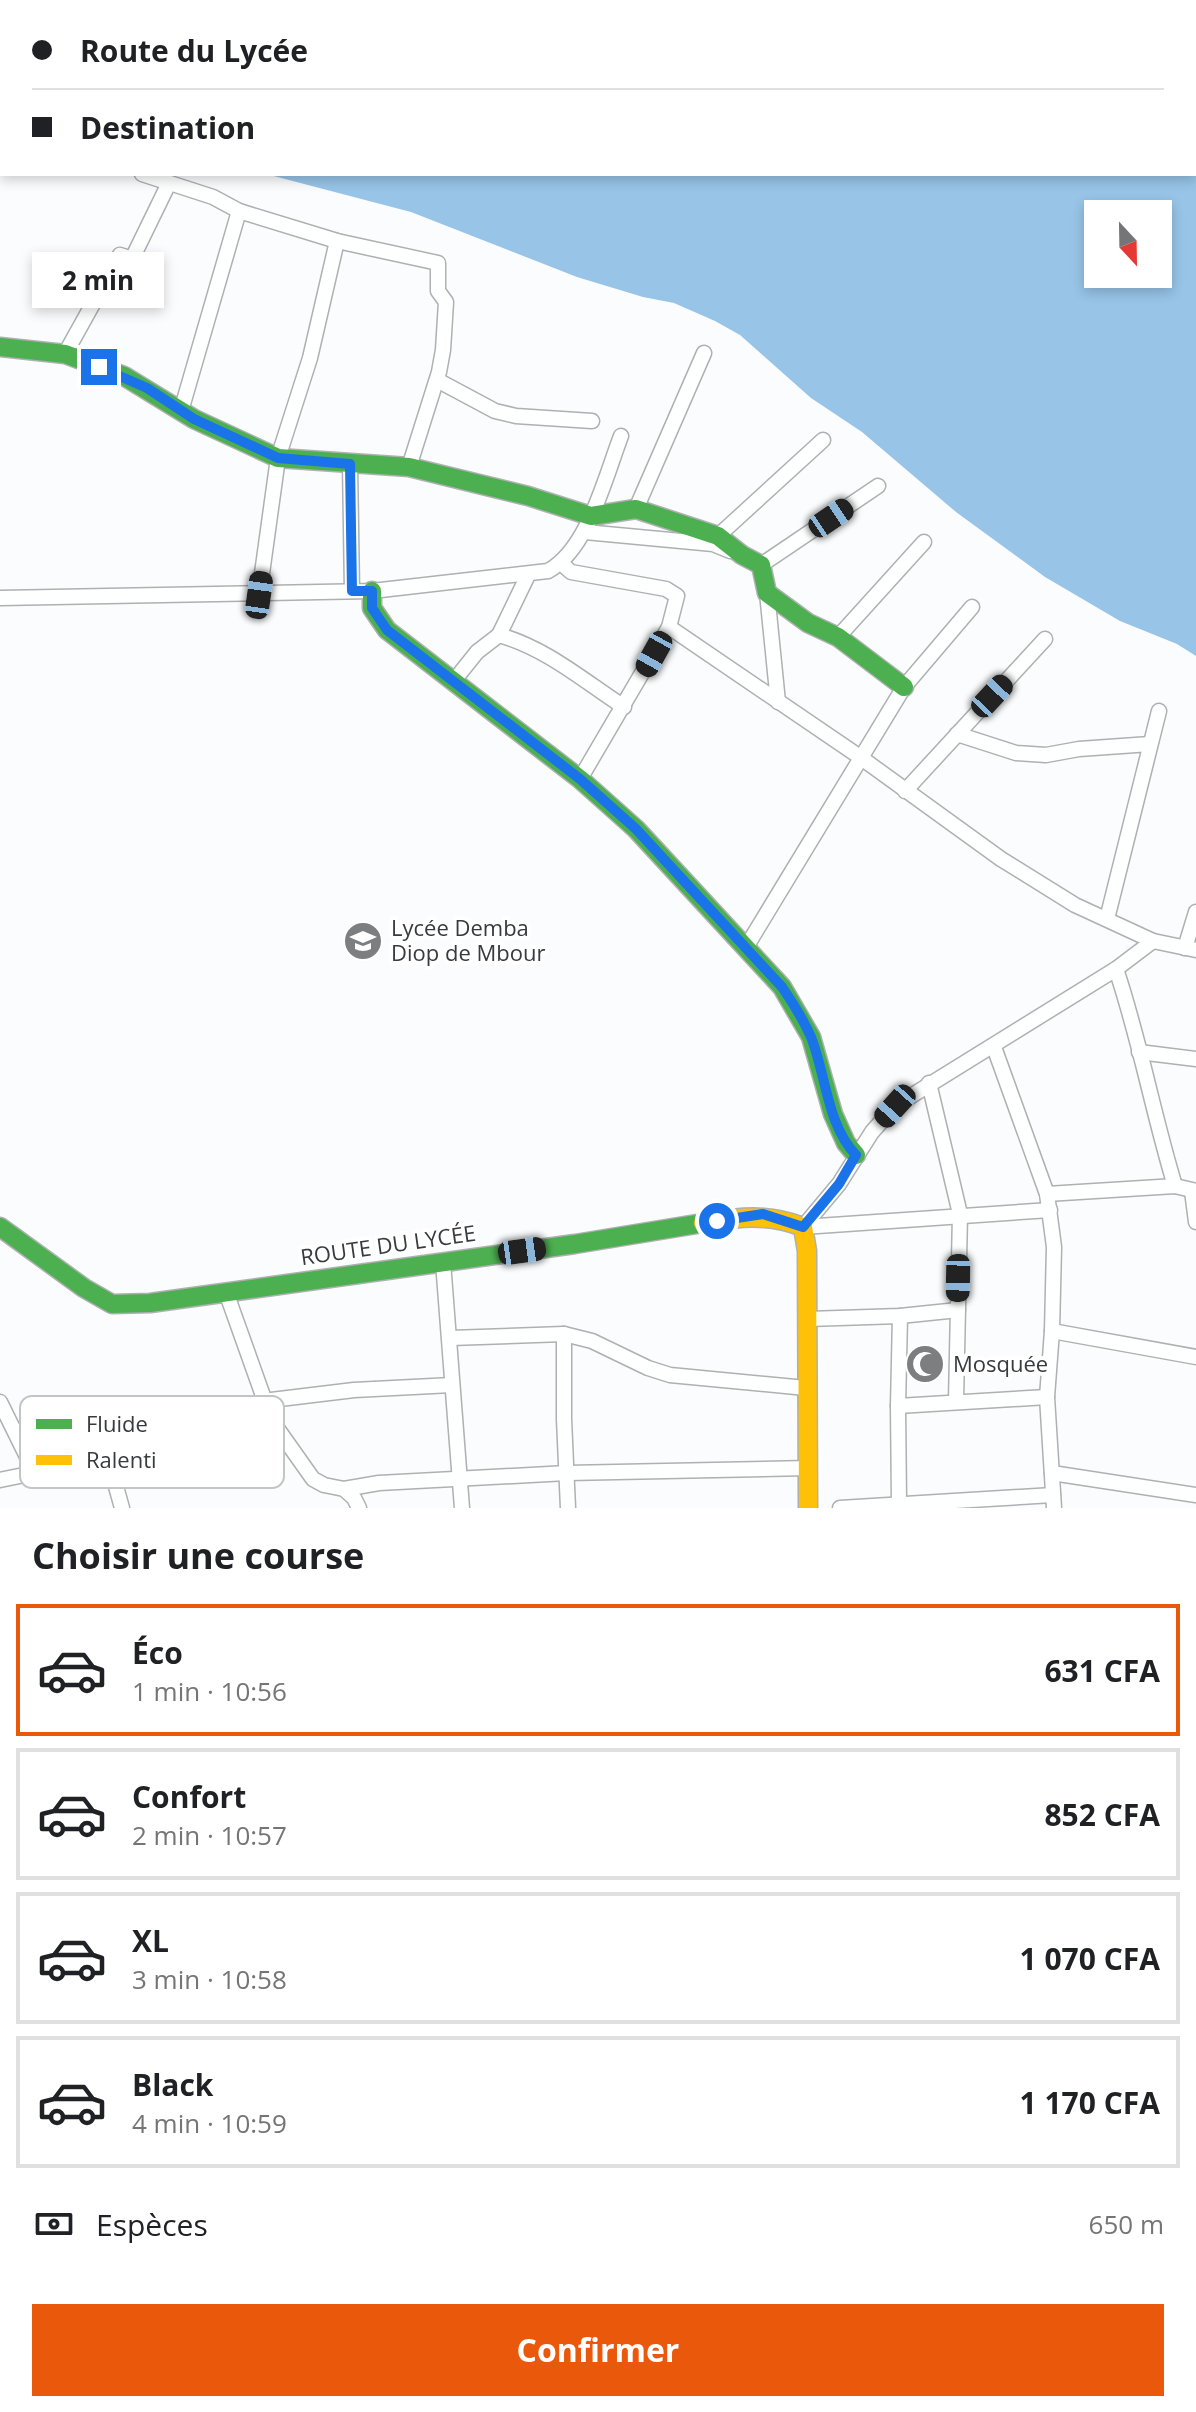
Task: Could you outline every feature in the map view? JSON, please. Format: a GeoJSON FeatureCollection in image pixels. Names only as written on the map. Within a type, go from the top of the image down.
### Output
{"type":"FeatureCollection","features":[{"type":"Feature","properties":{"kind":"street"},"geometry":{"type":"LineString","coordinates":[[148,176],[213,197],[239,211],[337,241],[438,263],[438,291],[446,302],[443,350],[437,380],[409,467]]}},
{"type":"Feature","properties":{"kind":"street"},"geometry":{"type":"LineString","coordinates":[[65,354],[120,255],[132,259],[169,183]]}},
{"type":"Feature","properties":{"kind":"street"},"geometry":{"type":"LineString","coordinates":[[181,411],[239,211]]}},
{"type":"Feature","properties":{"kind":"street"},"geometry":{"type":"LineString","coordinates":[[259,595],[278,458],[310,358],[337,241]]}},
{"type":"Feature","properties":{"kind":"street"},"geometry":{"type":"LineString","coordinates":[[0,347],[65,354],[124,376],[181,411],[278,458],[409,467],[528,496],[588,524],[713,544],[761,565]]}},
{"type":"Feature","properties":{"kind":"street"},"geometry":{"type":"LineString","coordinates":[[636,509],[704,353]]}},
{"type":"Feature","properties":{"kind":"street"},"geometry":{"type":"LineString","coordinates":[[437,380],[495,411],[516,416],[592,421]]}},
{"type":"Feature","properties":{"kind":"street"},"geometry":{"type":"LineString","coordinates":[[0,598],[372,591],[548,571],[562,564],[588,524],[621,436]]}},
{"type":"Feature","properties":{"kind":"street"},"geometry":{"type":"LineString","coordinates":[[718,536],[823,440]]}},
{"type":"Feature","properties":{"kind":"street"},"geometry":{"type":"LineString","coordinates":[[350,464],[352,591]]}},
{"type":"Feature","properties":{"kind":"street"},"geometry":{"type":"LineString","coordinates":[[761,565],[878,486]]}},
{"type":"Feature","properties":{"kind":"street"},"geometry":{"type":"LineString","coordinates":[[588,524],[636,509],[718,536],[742,555]]}},
{"type":"Feature","properties":{"kind":"street"},"geometry":{"type":"LineString","coordinates":[[838,637],[924,542]]}},
{"type":"Feature","properties":{"kind":"street"},"geometry":{"type":"LineString","coordinates":[[562,564],[571,572],[666,589],[677,596],[669,627],[580,779]]}},
{"type":"Feature","properties":{"kind":"street"},"geometry":{"type":"LineString","coordinates":[[761,565],[767,593],[778,702]]}},
{"type":"Feature","properties":{"kind":"street"},"geometry":{"type":"LineString","coordinates":[[453,682],[477,652],[499,635],[528,575]]}},
{"type":"Feature","properties":{"kind":"street"},"geometry":{"type":"LineString","coordinates":[[372,591],[372,608],[387,630],[580,779],[636,829],[782,987],[811,1038],[837,1124],[847,1145],[856,1155]]}},
{"type":"Feature","properties":{"kind":"street"},"geometry":{"type":"LineString","coordinates":[[767,593],[808,623],[838,637],[904,687]]}},
{"type":"Feature","properties":{"kind":"street"},"geometry":{"type":"LineString","coordinates":[[745,949],[904,687],[972,607]]}},
{"type":"Feature","properties":{"kind":"street"},"geometry":{"type":"LineString","coordinates":[[669,627],[860,757],[1001,859],[1075,905],[1153,941],[1191,949],[1196,912]]}},
{"type":"Feature","properties":{"kind":"street"},"geometry":{"type":"LineString","coordinates":[[499,635],[532,647],[624,707]]}},
{"type":"Feature","properties":{"kind":"street"},"geometry":{"type":"LineString","coordinates":[[905,791],[1045,639]]}},
{"type":"Feature","properties":{"kind":"street"},"geometry":{"type":"LineString","coordinates":[[1107,919],[1159,711]]}},
{"type":"Feature","properties":{"kind":"street"},"geometry":{"type":"LineString","coordinates":[[957,734],[1016,753],[1046,755],[1079,749],[1150,744]]}},
{"type":"Feature","properties":{"kind":"street"},"geometry":{"type":"LineString","coordinates":[[808,1508],[807,1251],[803,1227],[839,1184],[856,1155],[895,1106],[1116,969],[1153,941]]}},
{"type":"Feature","properties":{"kind":"street"},"geometry":{"type":"LineString","coordinates":[[1116,969],[1129,1006],[1175,1186]]}},
{"type":"Feature","properties":{"kind":"street"},"geometry":{"type":"LineString","coordinates":[[840,1508],[899,1503],[1053,1501],[1047,1397],[1054,1247],[1050,1210],[994,1047]]}},
{"type":"Feature","properties":{"kind":"street"},"geometry":{"type":"LineString","coordinates":[[1139,1052],[1196,1059]]}},
{"type":"Feature","properties":{"kind":"street"},"geometry":{"type":"LineString","coordinates":[[929,1083],[960,1214],[956,1401]]}},
{"type":"Feature","properties":{"kind":"street"},"geometry":{"type":"LineString","coordinates":[[1047,1194],[1175,1186],[1194,1191],[1196,1222]]}},
{"type":"Feature","properties":{"kind":"street"},"geometry":{"type":"LineString","coordinates":[[803,1227],[1050,1210]]}},
{"type":"Feature","properties":{"kind":"street","name":"ROUTE DU LYCÉE"},"geometry":{"type":"LineString","coordinates":[[0,1227],[84,1288],[112,1304],[150,1303],[763,1214],[803,1227]]}},
{"type":"Feature","properties":{"kind":"street"},"geometry":{"type":"LineString","coordinates":[[443,1262],[462,1508]]}},
{"type":"Feature","properties":{"kind":"street"},"geometry":{"type":"LineString","coordinates":[[226,1292],[261,1396]]}},
{"type":"Feature","properties":{"kind":"street"},"geometry":{"type":"LineString","coordinates":[[808,1319],[900,1316],[958,1310]]}},
{"type":"Feature","properties":{"kind":"street"},"geometry":{"type":"LineString","coordinates":[[899,1503],[900,1316]]}},
{"type":"Feature","properties":{"kind":"street"},"geometry":{"type":"LineString","coordinates":[[1052,1331],[1196,1357]]}},
{"type":"Feature","properties":{"kind":"street"},"geometry":{"type":"LineString","coordinates":[[450,1338],[564,1334],[592,1341],[670,1375],[806,1388]]}},
{"type":"Feature","properties":{"kind":"street"},"geometry":{"type":"LineString","coordinates":[[564,1334],[568,1508]]}},
{"type":"Feature","properties":{"kind":"street"},"geometry":{"type":"LineString","coordinates":[[284,1398],[354,1390],[452,1385]]}},
{"type":"Feature","properties":{"kind":"street"},"geometry":{"type":"LineString","coordinates":[[898,1406],[1047,1397]]}},
{"type":"Feature","properties":{"kind":"street"},"geometry":{"type":"LineString","coordinates":[[0,1402],[20,1443]]}},
{"type":"Feature","properties":{"kind":"street"},"geometry":{"type":"LineString","coordinates":[[284,1438],[313,1479],[344,1489],[379,1483],[567,1473],[809,1468]]}},
{"type":"Feature","properties":{"kind":"street"},"geometry":{"type":"LineString","coordinates":[[1052,1473],[1196,1495]]}},
{"type":"Feature","properties":{"kind":"street"},"geometry":{"type":"LineString","coordinates":[[0,1480],[20,1475]]}},
{"type":"Feature","properties":{"kind":"street"},"geometry":{"type":"LineString","coordinates":[[116,1488],[122,1508]]}},
{"type":"Feature","properties":{"kind":"street"},"geometry":{"type":"LineString","coordinates":[[344,1489],[358,1507]]}},
{"type":"Feature","properties":{"kind":"water"},"geometry":{"type":"Polygon","coordinates":[[[274,176],[1196,176],[1196,656],[1177,644],[1120,621],[1045,577],[956,512],[862,432],[811,398],[740,335],[674,303],[577,277],[411,212],[274,176]]]}},
{"type":"Feature","properties":{"kind":"traffic: fast"},"geometry":{"type":"LineString","coordinates":[[0,347],[65,354],[124,376],[194,419],[278,458],[409,467],[528,496],[591,516],[636,509],[718,536],[761,565],[767,593],[808,623],[838,637],[904,687]]}},
{"type":"Feature","properties":{"kind":"traffic: fast"},"geometry":{"type":"LineString","coordinates":[[372,591],[372,608],[387,630],[580,779],[636,829],[782,987],[811,1037],[833,1114],[846,1143],[856,1155]]}},
{"type":"Feature","properties":{"kind":"traffic: fast"},"geometry":{"type":"LineString","coordinates":[[0,1227],[84,1288],[112,1304],[150,1303],[575,1244],[703,1223]]}},
{"type":"Feature","properties":{"kind":"traffic: slow"},"geometry":{"type":"LineString","coordinates":[[703,1223],[753,1218],[778,1220],[803,1227],[807,1251],[808,1508]]}},
{"type":"Feature","properties":{"kind":"place","name":"Lycée Demba Diop de Mbour"},"geometry":{"type":"Point","coordinates":[363,941]}},
{"type":"Feature","properties":{"kind":"place","name":"Mosquée"},"geometry":{"type":"Point","coordinates":[925,1364]}},
{"type":"Feature","properties":{"kind":"route"},"geometry":{"type":"LineString","coordinates":[[99,367],[124,376],[194,419],[278,458],[350,464],[352,591],[372,591],[372,608],[387,630],[580,779],[636,829],[782,987],[811,1038],[837,1124],[847,1145],[856,1155],[839,1184],[803,1227],[763,1214],[717,1221]]}}]}
